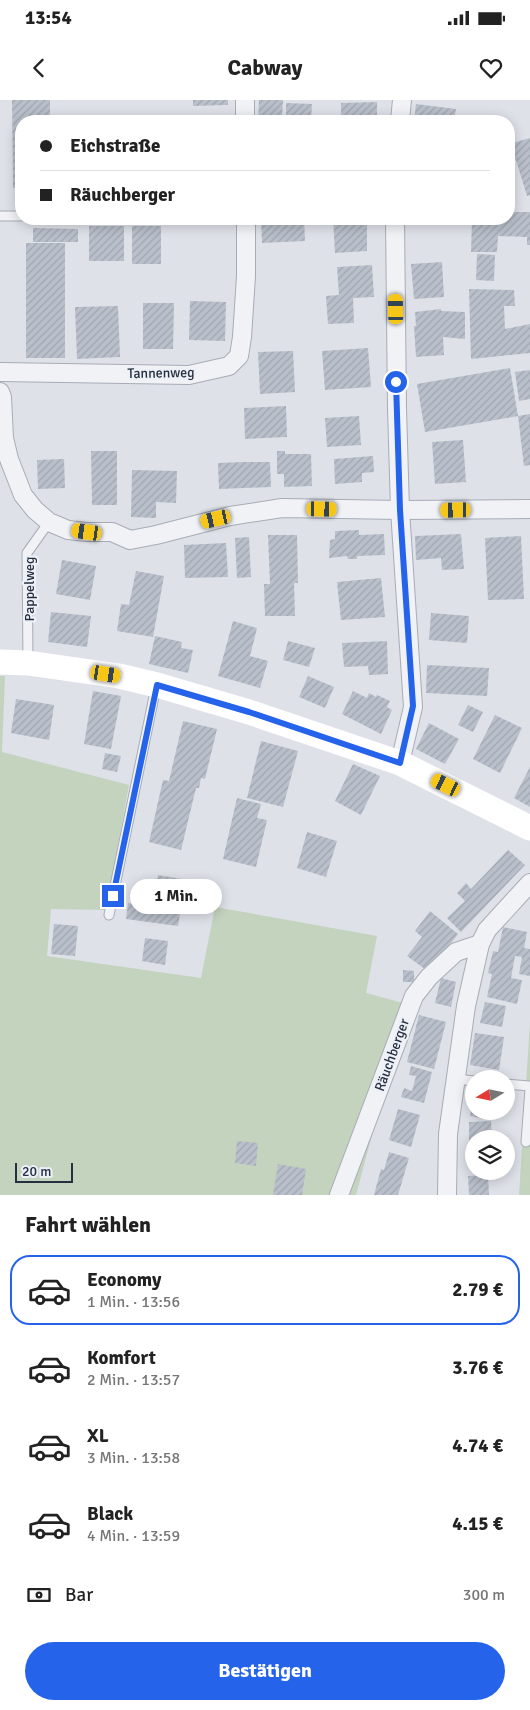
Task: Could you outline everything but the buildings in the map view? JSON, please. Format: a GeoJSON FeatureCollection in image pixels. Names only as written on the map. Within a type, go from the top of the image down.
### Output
{"type":"FeatureCollection","features":[{"type":"Feature","properties":{"kind":"main road"},"geometry":{"type":"LineString","coordinates":[[0,662],[28,663],[119,676],[249,712],[400,763],[530,828]]}},
{"type":"Feature","properties":{"kind":"street"},"geometry":{"type":"LineString","coordinates":[[245,100],[245,115]]}},
{"type":"Feature","properties":{"kind":"street"},"geometry":{"type":"LineString","coordinates":[[401,115],[402,100]]}},
{"type":"Feature","properties":{"kind":"street","name":"Tannenweg"},"geometry":{"type":"LineString","coordinates":[[0,372],[189,375],[229,366],[239,356],[242,337],[246,276],[246,225]]}},
{"type":"Feature","properties":{"kind":"street"},"geometry":{"type":"LineString","coordinates":[[394,225],[396,399],[400,510],[413,706],[400,763]]}},
{"type":"Feature","properties":{"kind":"street"},"geometry":{"type":"LineString","coordinates":[[0,392],[2,397],[4,438],[15,478],[23,495],[35,510],[50,522],[68,530],[112,532],[130,540],[230,516],[282,508],[400,510],[530,509]]}},
{"type":"Feature","properties":{"kind":"street"},"geometry":{"type":"LineString","coordinates":[[447,1195],[448,1134],[466,1006],[480,944],[487,930],[530,883]]}},
{"type":"Feature","properties":{"kind":"street","name":"Räuchberger"},"geometry":{"type":"LineString","coordinates":[[339,1195],[414,996],[428,977],[456,952],[480,944]]}},
{"type":"Feature","properties":{"kind":"lane"},"geometry":{"type":"LineString","coordinates":[[0,216],[15,216]]}},
{"type":"Feature","properties":{"kind":"lane","name":"Pappelweg"},"geometry":{"type":"LineString","coordinates":[[28,663],[27,553],[50,522]]}},
{"type":"Feature","properties":{"kind":"lane"},"geometry":{"type":"LineString","coordinates":[[109,915],[157,685]]}},
{"type":"Feature","properties":{"kind":"lane"},"geometry":{"type":"LineString","coordinates":[[456,1079],[465,1080]]}},
{"type":"Feature","properties":{"kind":"lane"},"geometry":{"type":"LineString","coordinates":[[515,1085],[530,1087],[526,1142]]}},
{"type":"Feature","properties":{"kind":"green space"},"geometry":{"type":"Polygon","coordinates":[[[0,676],[5,676],[2,752],[129,785],[106,910],[51,909],[47,956],[201,978],[215,907],[377,936],[366,993],[407,1004],[356,1195],[0,1195],[0,676]]]}},
{"type":"Feature","properties":{"kind":"green space"},"geometry":{"type":"Polygon","coordinates":[[[530,1022],[530,1195],[519,1195],[530,1022]]]}},
{"type":"Feature","properties":{"kind":"route"},"geometry":{"type":"LineString","coordinates":[[113,896],[157,685],[249,712],[400,763],[413,706],[400,510],[396,382]]}}]}
